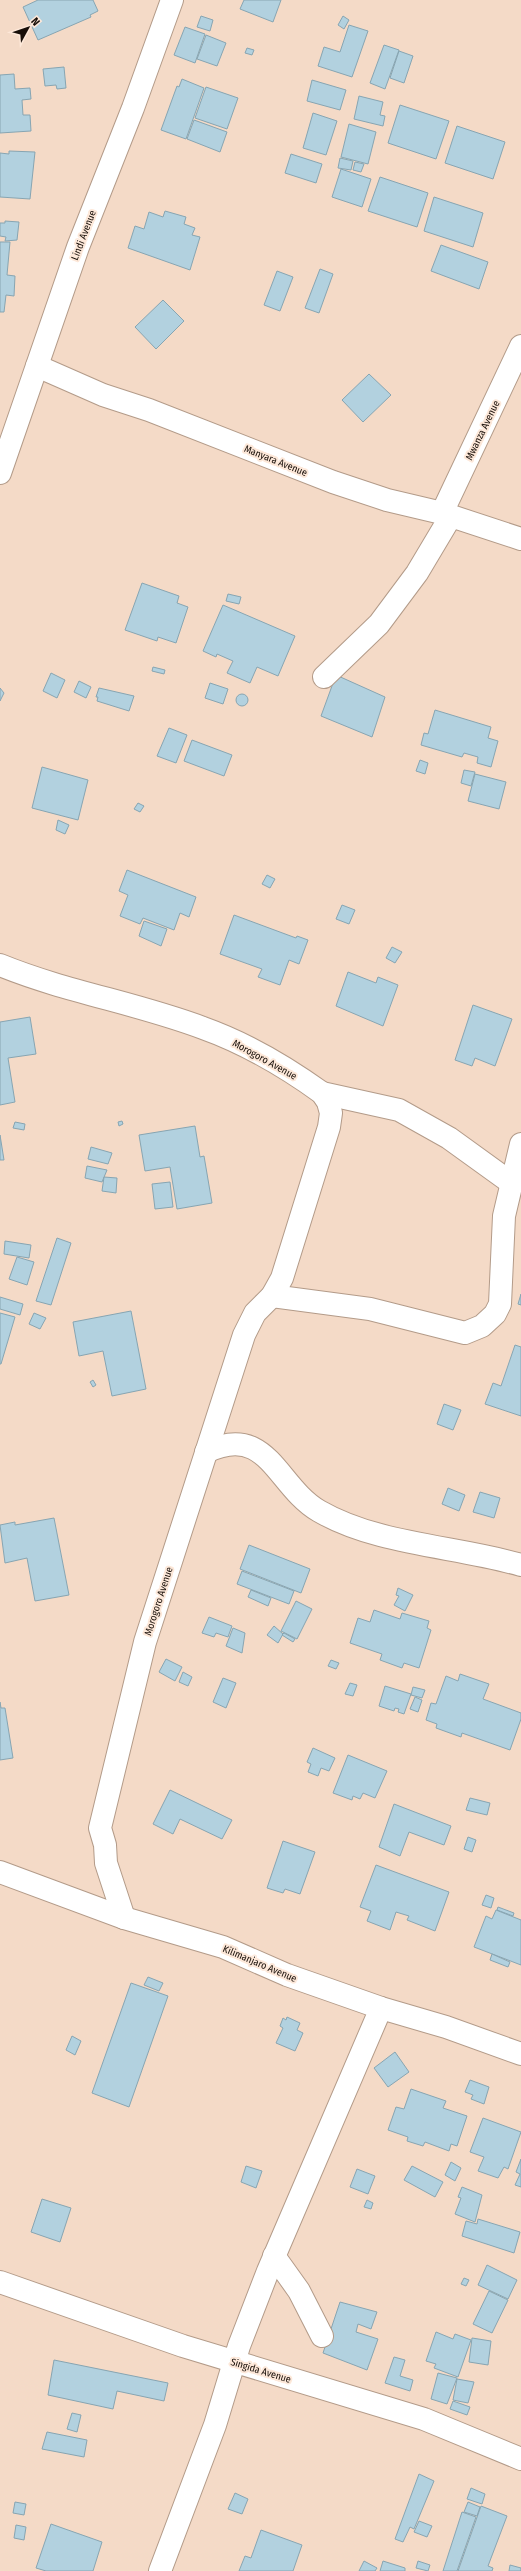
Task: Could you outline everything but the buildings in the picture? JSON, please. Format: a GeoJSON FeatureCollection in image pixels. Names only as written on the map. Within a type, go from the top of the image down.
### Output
{"type":"FeatureCollection","features":[{"type":"Feature","properties":{"kind":"street","name":"Lindi Avenue"},"geometry":{"type":"LineString","coordinates":[[0,473],[78,247],[133,108],[172,0]]}},
{"type":"Feature","properties":{"kind":"street","name":"Mwanza Avenue"},"geometry":{"type":"LineString","coordinates":[[324,677],[379,624],[417,572],[447,515],[521,346]]}},
{"type":"Feature","properties":{"kind":"street","name":"Manyara Avenue"},"geometry":{"type":"LineString","coordinates":[[36,366],[103,395],[149,410],[333,482],[387,500],[447,515],[521,539]]}},
{"type":"Feature","properties":{"kind":"street","name":"Morogoro Avenue"},"geometry":{"type":"LineString","coordinates":[[0,965],[89,994],[202,1027],[237,1042],[322,1093],[328,1102],[331,1113],[329,1127],[291,1252],[272,1296],[255,1313],[244,1335],[145,1642],[100,1828],[105,1845],[106,1862],[124,1918]]}},
{"type":"Feature","properties":{"kind":"street"},"geometry":{"type":"LineString","coordinates":[[322,1093],[399,1110],[449,1138],[510,1182]]}},
{"type":"Feature","properties":{"kind":"street"},"geometry":{"type":"LineString","coordinates":[[272,1296],[370,1309],[457,1332],[475,1331],[495,1314],[500,1304],[502,1225],[510,1182],[521,1144]]}},
{"type":"Feature","properties":{"kind":"street"},"geometry":{"type":"LineString","coordinates":[[206,1452],[227,1443],[244,1444],[260,1451],[307,1503],[334,1518],[376,1533],[521,1565]]}},
{"type":"Feature","properties":{"kind":"street","name":"Kilimanjaro Avenue"},"geometry":{"type":"LineString","coordinates":[[0,1872],[124,1918],[223,1947],[287,1975],[380,2008],[446,2027],[521,2054]]}},
{"type":"Feature","properties":{"kind":"street"},"geometry":{"type":"LineString","coordinates":[[160,2571],[182,2515],[235,2362],[239,2346],[274,2256],[380,2008]]}},
{"type":"Feature","properties":{"kind":"street"},"geometry":{"type":"LineString","coordinates":[[274,2256],[299,2291],[322,2336]]}},
{"type":"Feature","properties":{"kind":"street","name":"Singida Avenue"},"geometry":{"type":"LineString","coordinates":[[0,2282],[183,2346],[424,2419],[521,2459]]}}]}
